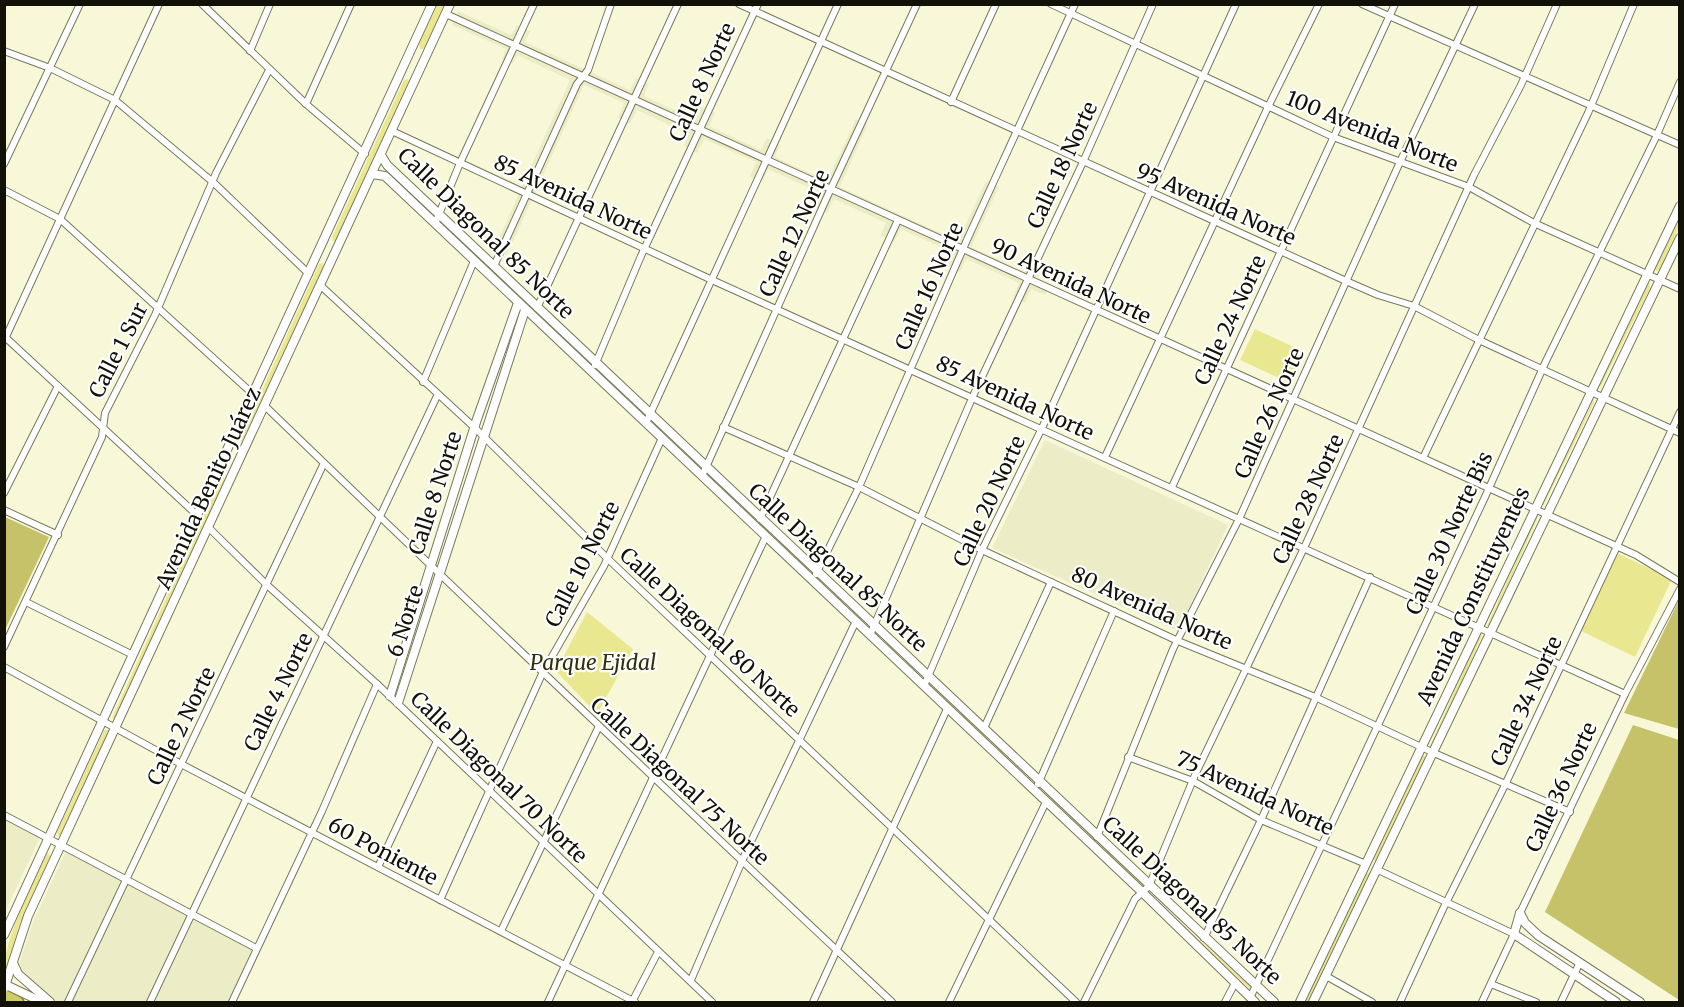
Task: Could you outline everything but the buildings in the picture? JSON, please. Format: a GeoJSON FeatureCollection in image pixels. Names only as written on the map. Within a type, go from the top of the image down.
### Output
{"type":"FeatureCollection","features":[{"type":"Feature","properties":{"kind":"highway"},"geometry":{"type":"LineString","coordinates":[[5,988],[18,1002]]}},
{"type":"Feature","properties":{"kind":"main road","name":"Avenida Benito Juárez"},"geometry":{"type":"LineString","coordinates":[[5,988],[28,916],[266,407],[450,4]]}},
{"type":"Feature","properties":{"kind":"main road","name":"Avenida Benito Juárez"},"geometry":{"type":"LineString","coordinates":[[4,935],[401,76],[430,5]]}},
{"type":"Feature","properties":{"kind":"main road"},"geometry":{"type":"LineString","coordinates":[[416,42],[418,51],[428,49]]}},
{"type":"Feature","properties":{"kind":"main road"},"geometry":{"type":"LineString","coordinates":[[401,76],[410,76],[413,84]]}},
{"type":"Feature","properties":{"kind":"main road","name":"Calle Diagonal 85 Norte"},"geometry":{"type":"LineString","coordinates":[[381,155],[387,165],[651,414],[766,536],[1141,891],[1252,1000]]}},
{"type":"Feature","properties":{"kind":"main road","name":"Calle Diagonal 85 Norte"},"geometry":{"type":"LineString","coordinates":[[372,174],[385,176],[662,438],[760,519],[818,571],[1274,1002]]}},
{"type":"Feature","properties":{"kind":"main road","name":"Avenida Constituyentes"},"geometry":{"type":"LineString","coordinates":[[1300,1002],[1680,206]]}},
{"type":"Feature","properties":{"kind":"main road"},"geometry":{"type":"LineString","coordinates":[[327,236],[331,243],[340,245]]}},
{"type":"Feature","properties":{"kind":"main road","name":"Avenida Constituyentes"},"geometry":{"type":"LineString","coordinates":[[1313,1002],[1680,238]]}},
{"type":"Feature","properties":{"kind":"main road"},"geometry":{"type":"LineString","coordinates":[[314,262],[325,261],[327,272]]}},
{"type":"Feature","properties":{"kind":"main road"},"geometry":{"type":"LineString","coordinates":[[234,438],[237,447],[247,447]]}},
{"type":"Feature","properties":{"kind":"main road"},"geometry":{"type":"LineString","coordinates":[[217,474],[226,474],[230,482]]}},
{"type":"Feature","properties":{"kind":"main road"},"geometry":{"type":"LineString","coordinates":[[12,963],[18,974],[50,1002]]}},
{"type":"Feature","properties":{"kind":"main road"},"geometry":{"type":"LineString","coordinates":[[5,988],[42,1002]]}},
{"type":"Feature","properties":{"kind":"street"},"geometry":{"type":"LineString","coordinates":[[4,164],[80,4]]}},
{"type":"Feature","properties":{"kind":"street"},"geometry":{"type":"LineString","coordinates":[[159,4],[5,338],[197,515]]}},
{"type":"Feature","properties":{"kind":"street"},"geometry":{"type":"LineString","coordinates":[[202,4],[269,70],[365,154]]}},
{"type":"Feature","properties":{"kind":"street"},"geometry":{"type":"LineString","coordinates":[[250,51],[270,4]]}},
{"type":"Feature","properties":{"kind":"street"},"geometry":{"type":"LineString","coordinates":[[306,104],[351,4]]}},
{"type":"Feature","properties":{"kind":"street"},"geometry":{"type":"LineString","coordinates":[[435,225],[460,163],[534,4]]}},
{"type":"Feature","properties":{"kind":"street"},"geometry":{"type":"LineString","coordinates":[[494,266],[577,84],[588,70],[611,4]]}},
{"type":"Feature","properties":{"kind":"street"},"geometry":{"type":"LineString","coordinates":[[537,308],[678,4]]}},
{"type":"Feature","properties":{"kind":"street","name":"95 Avenida Norte"},"geometry":{"type":"LineString","coordinates":[[739,4],[756,8],[820,42],[1346,281],[1378,295],[1414,306],[1479,340],[1680,433]]}},
{"type":"Feature","properties":{"kind":"street"},"geometry":{"type":"LineString","coordinates":[[646,423],[838,4]]}},
{"type":"Feature","properties":{"kind":"street","name":"Calle 12 Norte"},"geometry":{"type":"LineString","coordinates":[[704,472],[917,4]]}},
{"type":"Feature","properties":{"kind":"street"},"geometry":{"type":"LineString","coordinates":[[951,102],[996,4]]}},
{"type":"Feature","properties":{"kind":"street","name":"100 Avenida Norte"},"geometry":{"type":"LineString","coordinates":[[1051,4],[1333,137],[1469,187],[1534,223],[1680,289]]}},
{"type":"Feature","properties":{"kind":"street","name":"Calle 16 Norte"},"geometry":{"type":"LineString","coordinates":[[813,580],[859,487],[963,249],[1075,4]]}},
{"type":"Feature","properties":{"kind":"street","name":"Calle 18 Norte"},"geometry":{"type":"LineString","coordinates":[[870,635],[973,396],[1083,162],[1153,4]]}},
{"type":"Feature","properties":{"kind":"street","name":"Calle 20 Norte"},"geometry":{"type":"LineString","coordinates":[[924,686],[982,550],[1042,428],[1236,4]]}},
{"type":"Feature","properties":{"kind":"street"},"geometry":{"type":"LineString","coordinates":[[1105,457],[1268,106],[1318,4]]}},
{"type":"Feature","properties":{"kind":"street"},"geometry":{"type":"LineString","coordinates":[[1362,4],[1455,47],[1591,105],[1656,137],[1680,145]]}},
{"type":"Feature","properties":{"kind":"street","name":"Calle 24 Norte"},"geometry":{"type":"LineString","coordinates":[[1172,488],[1395,4]]}},
{"type":"Feature","properties":{"kind":"street","name":"Calle 26 Norte"},"geometry":{"type":"LineString","coordinates":[[1097,837],[1178,640],[1239,519],[1400,162],[1475,4]]}},
{"type":"Feature","properties":{"kind":"street","name":"Calle 28 Norte"},"geometry":{"type":"LineString","coordinates":[[1149,886],[1193,781],[1304,548],[1469,187],[1557,4]]}},
{"type":"Feature","properties":{"kind":"street"},"geometry":{"type":"LineString","coordinates":[[1423,458],[1591,105],[1634,4]]}},
{"type":"Feature","properties":{"kind":"street","name":"Calle 8 Norte"},"geometry":{"type":"LineString","coordinates":[[592,373],[645,249],[756,8]]}},
{"type":"Feature","properties":{"kind":"street","name":"90 Avenida Norte"},"geometry":{"type":"LineString","coordinates":[[446,14],[1636,555],[1680,582]]}},
{"type":"Feature","properties":{"kind":"street"},"geometry":{"type":"LineString","coordinates":[[4,51],[50,68],[115,100],[213,183],[309,274]]}},
{"type":"Feature","properties":{"kind":"street","name":"Calle 1 Sur"},"geometry":{"type":"LineString","coordinates":[[4,647],[102,437],[105,413],[157,310],[213,183],[269,70]]}},
{"type":"Feature","properties":{"kind":"street","name":"Calle 30 Norte Bis"},"geometry":{"type":"LineString","coordinates":[[1252,1000],[1256,986],[1543,369],[1656,137],[1680,82]]}},
{"type":"Feature","properties":{"kind":"street","name":"85 Avenida Norte"},"geometry":{"type":"LineString","coordinates":[[392,131],[712,280],[973,396],[1625,694]]}},
{"type":"Feature","properties":{"kind":"street"},"geometry":{"type":"LineString","coordinates":[[4,190],[60,219],[157,310],[254,395]]}},
{"type":"Feature","properties":{"kind":"street"},"geometry":{"type":"LineString","coordinates":[[760,519],[898,220]]}},
{"type":"Feature","properties":{"kind":"street"},"geometry":{"type":"LineString","coordinates":[[423,382],[474,261]]}},
{"type":"Feature","properties":{"kind":"street","name":"Calle Diagonal 80 Norte"},"geometry":{"type":"LineString","coordinates":[[321,286],[437,396],[475,428],[608,558],[1076,1002]]}},
{"type":"Feature","properties":{"kind":"street","name":"Calle 8 Norte"},"geometry":{"type":"LineString","coordinates":[[390,696],[431,563],[518,303]]}},
{"type":"Feature","properties":{"kind":"street","name":"6 Norte"},"geometry":{"type":"LineString","coordinates":[[398,703],[525,310]]}},
{"type":"Feature","properties":{"kind":"street"},"geometry":{"type":"LineString","coordinates":[[4,493],[58,386]]}},
{"type":"Feature","properties":{"kind":"street","name":"Calle 4 Norte"},"geometry":{"type":"LineString","coordinates":[[150,1002],[437,396]]}},
{"type":"Feature","properties":{"kind":"street","name":"Calle Diagonal 75 Norte"},"geometry":{"type":"LineString","coordinates":[[266,407],[431,563],[542,674],[892,1002]]}},
{"type":"Feature","properties":{"kind":"street","name":"Calle 34 Norte"},"geometry":{"type":"LineString","coordinates":[[1400,1002],[1446,902],[1505,785],[1680,412]]}},
{"type":"Feature","properties":{"kind":"street","name":"80 Avenida Norte"},"geometry":{"type":"LineString","coordinates":[[723,427],[859,487],[982,550],[1114,611],[1178,640],[1247,667],[1421,748],[1570,812]]}},
{"type":"Feature","properties":{"kind":"street","name":"Calle 10 Norte"},"geometry":{"type":"LineString","coordinates":[[440,900],[542,674],[608,558],[662,438]]}},
{"type":"Feature","properties":{"kind":"street","name":"Calle 2 Norte"},"geometry":{"type":"LineString","coordinates":[[68,1002],[324,463]]}},
{"type":"Feature","properties":{"kind":"street"},"geometry":{"type":"LineString","coordinates":[[4,510],[58,535]]}},
{"type":"Feature","properties":{"kind":"street","name":"Calle Diagonal 70 Norte"},"geometry":{"type":"LineString","coordinates":[[209,528],[323,637],[398,703],[658,952],[691,980],[711,1002]]}},
{"type":"Feature","properties":{"kind":"street"},"geometry":{"type":"LineString","coordinates":[[548,1002],[766,536]]}},
{"type":"Feature","properties":{"kind":"street"},"geometry":{"type":"LineString","coordinates":[[1204,938],[1261,820],[1371,577]]}},
{"type":"Feature","properties":{"kind":"street"},"geometry":{"type":"LineString","coordinates":[[984,728],[1051,582]]}},
{"type":"Feature","properties":{"kind":"street","name":"Calle 36 Norte"},"geometry":{"type":"LineString","coordinates":[[1482,1002],[1514,934],[1520,914],[1625,694],[1680,589]]}},
{"type":"Feature","properties":{"kind":"street"},"geometry":{"type":"LineString","coordinates":[[26,602],[133,656]]}},
{"type":"Feature","properties":{"kind":"street"},"geometry":{"type":"LineString","coordinates":[[1035,791],[1114,611]]}},
{"type":"Feature","properties":{"kind":"street"},"geometry":{"type":"LineString","coordinates":[[691,980],[742,862],[856,621]]}},
{"type":"Feature","properties":{"kind":"street","name":"60 Poniente"},"geometry":{"type":"LineString","coordinates":[[4,667],[181,764],[633,1002]]}},
{"type":"Feature","properties":{"kind":"street"},"geometry":{"type":"LineString","coordinates":[[232,1002],[312,831],[377,684]]}},
{"type":"Feature","properties":{"kind":"street"},"geometry":{"type":"LineString","coordinates":[[813,1002],[947,709]]}},
{"type":"Feature","properties":{"kind":"street"},"geometry":{"type":"LineString","coordinates":[[501,931],[599,726]]}},
{"type":"Feature","properties":{"kind":"street"},"geometry":{"type":"LineString","coordinates":[[378,867],[437,741]]}},
{"type":"Feature","properties":{"kind":"street","name":"75 Avenida Norte"},"geometry":{"type":"LineString","coordinates":[[1128,757],[1193,781],[1261,820],[1366,864]]}},
{"type":"Feature","properties":{"kind":"street"},"geometry":{"type":"LineString","coordinates":[[950,1002],[1046,801]]}},
{"type":"Feature","properties":{"kind":"street"},"geometry":{"type":"LineString","coordinates":[[4,815],[256,948]]}},
{"type":"Feature","properties":{"kind":"street"},"geometry":{"type":"LineString","coordinates":[[1378,870],[1514,934],[1616,1002]]}},
{"type":"Feature","properties":{"kind":"street"},"geometry":{"type":"LineString","coordinates":[[1084,1002],[1141,891],[1149,886]]}},
{"type":"Feature","properties":{"kind":"street"},"geometry":{"type":"LineString","coordinates":[[1520,914],[1525,924],[1539,936],[1640,1002]]}},
{"type":"Feature","properties":{"kind":"street"},"geometry":{"type":"LineString","coordinates":[[633,1002],[658,952]]}},
{"type":"Feature","properties":{"kind":"street"},"geometry":{"type":"LineString","coordinates":[[1561,1002],[1581,962]]}},
{"type":"Feature","properties":{"kind":"street"},"geometry":{"type":"LineString","coordinates":[[1326,976],[1372,1002]]}},
{"type":"Feature","properties":{"kind":"street"},"geometry":{"type":"LineString","coordinates":[[1225,1002],[1236,983]]}},
{"type":"Feature","properties":{"kind":"street"},"geometry":{"type":"LineString","coordinates":[[1491,984],[1536,1002]]}},
{"type":"Feature","properties":{"kind":"shaded area"},"geometry":{"type":"Polygon","coordinates":[[[458,11],[511,35],[517,25],[530,31],[525,42],[630,90],[636,78],[649,84],[644,96],[696,120],[702,107],[715,113],[709,126],[761,150],[767,138],[780,144],[775,157],[827,181],[856,119],[868,124],[840,187],[958,241],[986,181],[999,187],[971,247],[1025,272],[1032,258],[1044,263],[1037,278],[1051,284],[1045,295],[1031,289],[1025,303],[1013,297],[1019,283],[966,259],[960,272],[947,266],[953,253],[901,229],[894,242],[880,236],[886,223],[834,199],[827,213],[815,207],[821,193],[768,169],[762,182],[750,177],[756,162],[704,139],[697,153],[684,146],[689,134],[637,110],[630,124],[618,118],[624,103],[584,85],[507,255],[494,249],[570,80],[517,55],[513,63],[502,59],[506,49],[452,25],[458,11]]]}},
{"type":"Feature","properties":{"kind":"shaded area"},"geometry":{"type":"Polygon","coordinates":[[[1045,440],[1228,525],[1178,631],[992,548],[1045,440]]]}},
{"type":"Feature","properties":{"kind":"shaded area"},"geometry":{"type":"Polygon","coordinates":[[[5,517],[49,537],[5,630],[5,517]]]}},
{"type":"Feature","properties":{"kind":"shaded area"},"geometry":{"type":"Polygon","coordinates":[[[1679,600],[1679,729],[1624,713],[1679,600]]]}},
{"type":"Feature","properties":{"kind":"shaded area"},"geometry":{"type":"Polygon","coordinates":[[[1633,725],[1679,740],[1679,1000],[1545,912],[1633,725]]]}},
{"type":"Feature","properties":{"kind":"shaded area"},"geometry":{"type":"Polygon","coordinates":[[[5,819],[40,837],[5,912],[5,819]]]}},
{"type":"Feature","properties":{"kind":"shaded area"},"geometry":{"type":"Polygon","coordinates":[[[66,851],[254,949],[229,1002],[56,1002],[17,970],[33,922],[66,851]]]}},
{"type":"Feature","properties":{"kind":"green space"},"geometry":{"type":"Polygon","coordinates":[[[437,5],[445,5],[424,49],[420,49],[419,44],[437,5]]]}},
{"type":"Feature","properties":{"kind":"green space"},"geometry":{"type":"Polygon","coordinates":[[[408,79],[409,82],[336,241],[333,241],[332,237],[404,80],[408,79]]]}},
{"type":"Feature","properties":{"kind":"green space"},"geometry":{"type":"Polygon","coordinates":[[[1679,217],[1679,227],[1659,270],[1656,271],[1655,267],[1679,217]]]}},
{"type":"Feature","properties":{"kind":"green space"},"geometry":{"type":"Polygon","coordinates":[[[442,221],[588,360],[587,363],[441,225],[442,221]]]}},
{"type":"Feature","properties":{"kind":"green space"},"geometry":{"type":"Polygon","coordinates":[[[323,263],[324,267],[244,441],[241,442],[240,439],[319,264],[323,263]]]}},
{"type":"Feature","properties":{"kind":"green space"},"geometry":{"type":"Polygon","coordinates":[[[1649,283],[1650,288],[1600,388],[1599,383],[1646,284],[1649,283]]]}},
{"type":"Feature","properties":{"kind":"green space"},"geometry":{"type":"Polygon","coordinates":[[[1255,329],[1305,352],[1290,383],[1240,360],[1255,329]]]}},
{"type":"Feature","properties":{"kind":"green space"},"geometry":{"type":"Polygon","coordinates":[[[1594,399],[1594,403],[1543,506],[1543,503],[1594,399]]]}},
{"type":"Feature","properties":{"kind":"green space"},"geometry":{"type":"Polygon","coordinates":[[[224,476],[225,481],[115,719],[112,718],[221,477],[224,476]]]}},
{"type":"Feature","properties":{"kind":"green space"},"geometry":{"type":"Polygon","coordinates":[[[710,477],[810,569],[808,571],[710,477]]]}},
{"type":"Feature","properties":{"kind":"green space"},"geometry":{"type":"Polygon","coordinates":[[[1538,517],[1490,625],[1487,626],[1535,519],[1538,517]]]}},
{"type":"Feature","properties":{"kind":"green space"},"geometry":{"type":"Polygon","coordinates":[[[1617,553],[1672,579],[1635,657],[1579,630],[1617,553]]]}},
{"type":"Feature","properties":{"kind":"green space","name":"Parque Ejidal"},"geometry":{"type":"Polygon","coordinates":[[[587,612],[633,649],[597,714],[556,671],[587,612]]]}},
{"type":"Feature","properties":{"kind":"green space"},"geometry":{"type":"Polygon","coordinates":[[[1482,636],[1433,746],[1430,746],[1479,637],[1482,636]]]}},
{"type":"Feature","properties":{"kind":"green space"},"geometry":{"type":"Polygon","coordinates":[[[932,686],[937,689],[1032,781],[933,689],[932,686]]]}},
{"type":"Feature","properties":{"kind":"green space"},"geometry":{"type":"Polygon","coordinates":[[[105,729],[111,731],[62,835],[59,836],[57,832],[105,729]]]}},
{"type":"Feature","properties":{"kind":"green space"},"geometry":{"type":"Polygon","coordinates":[[[1423,755],[1426,757],[1375,862],[1374,858],[1423,755]]]}},
{"type":"Feature","properties":{"kind":"green space"},"geometry":{"type":"Polygon","coordinates":[[[1045,791],[1142,883],[1141,886],[1043,793],[1045,791]]]}},
{"type":"Feature","properties":{"kind":"green space"},"geometry":{"type":"Polygon","coordinates":[[[47,853],[51,856],[20,923],[6,968],[8,945],[13,929],[47,853]]]}},
{"type":"Feature","properties":{"kind":"green space"},"geometry":{"type":"Polygon","coordinates":[[[1369,873],[1370,876],[1309,1002],[1304,1002],[1366,874],[1369,873]]]}},
{"type":"Feature","properties":{"kind":"green space"},"geometry":{"type":"Polygon","coordinates":[[[1151,896],[1252,988],[1251,990],[1151,896]]]}}]}
